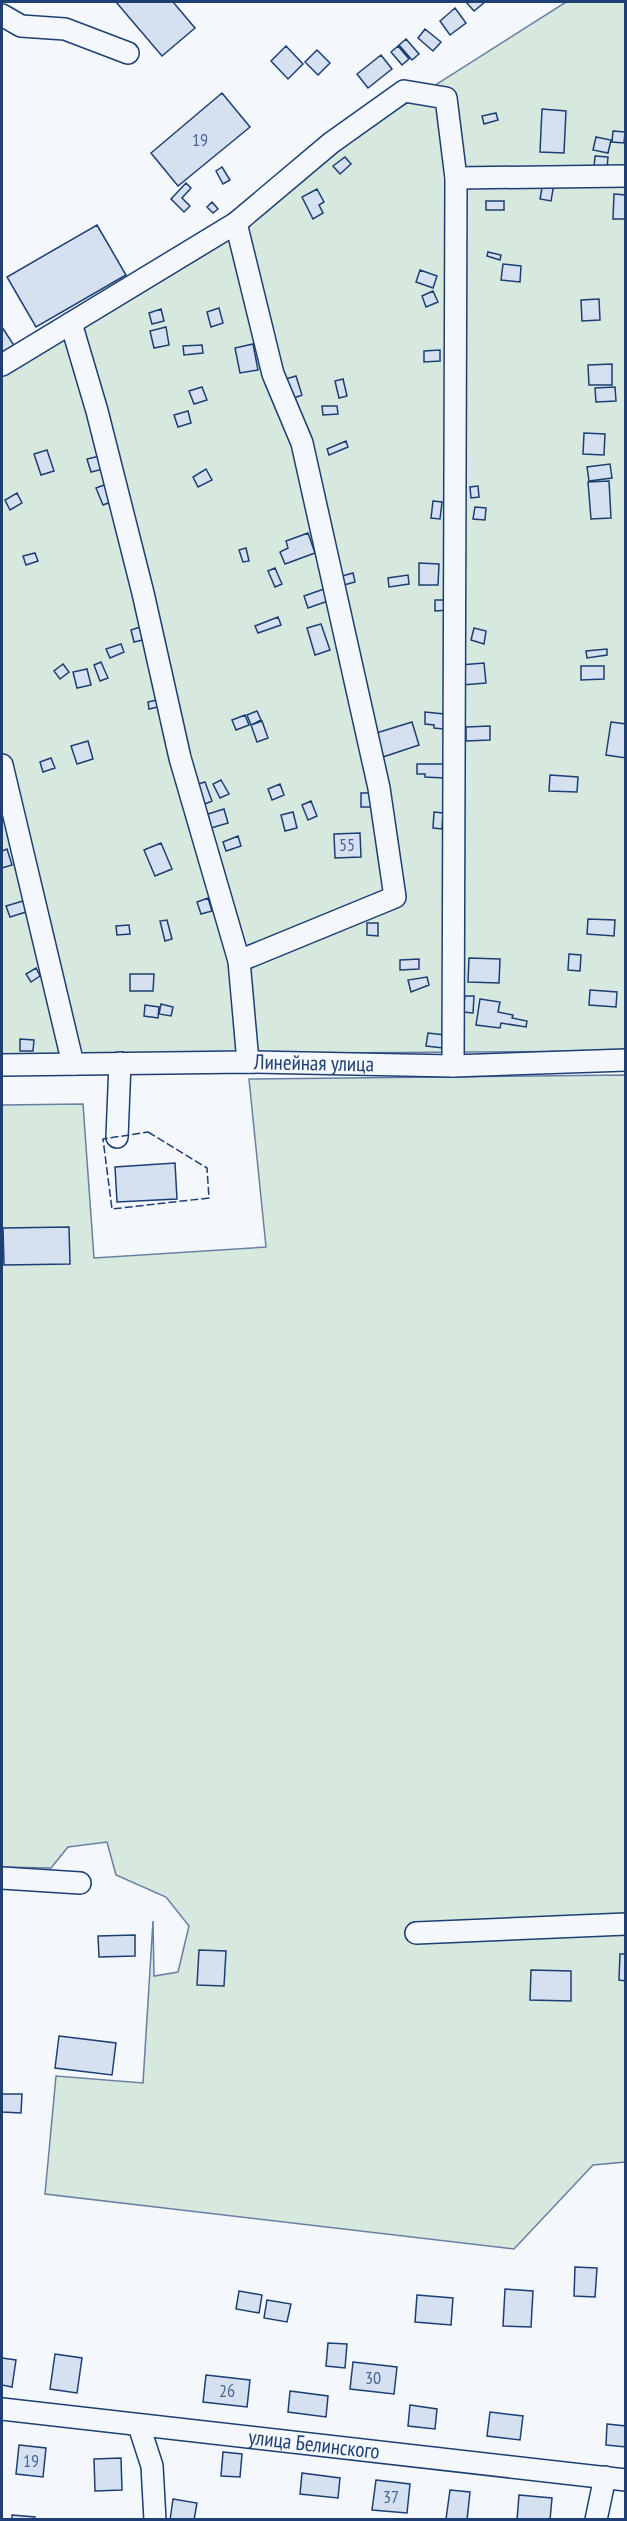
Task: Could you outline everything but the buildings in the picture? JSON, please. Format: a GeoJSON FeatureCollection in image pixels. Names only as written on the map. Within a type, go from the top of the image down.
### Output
{"type":"FeatureCollection","features":[{"type":"Feature","properties":{"kind":"street"},"geometry":{"type":"LineString","coordinates":[[2,15],[21,26],[65,28],[128,53]]}},
{"type":"Feature","properties":{"kind":"street"},"geometry":{"type":"LineString","coordinates":[[2,365],[236,223],[330,143],[404,91],[446,98],[456,178],[453,1066]]}},
{"type":"Feature","properties":{"kind":"street"},"geometry":{"type":"LineString","coordinates":[[456,178],[626,176]]}},
{"type":"Feature","properties":{"kind":"street"},"geometry":{"type":"LineString","coordinates":[[236,223],[273,374],[302,443],[378,788],[395,897],[239,961]]}},
{"type":"Feature","properties":{"kind":"street"},"geometry":{"type":"LineString","coordinates":[[70,323],[97,411],[143,592],[180,758],[239,961],[248,1062]]}},
{"type":"Feature","properties":{"kind":"street"},"geometry":{"type":"LineString","coordinates":[[2,765],[73,1064]]}},
{"type":"Feature","properties":{"kind":"street","name":"Линейная улица"},"geometry":{"type":"LineString","coordinates":[[2,1065],[248,1062],[453,1066],[626,1060]]}},
{"type":"Feature","properties":{"kind":"street"},"geometry":{"type":"LineString","coordinates":[[117,1137],[120,1063]]}},
{"type":"Feature","properties":{"kind":"street"},"geometry":{"type":"LineString","coordinates":[[2,1878],[80,1883]]}},
{"type":"Feature","properties":{"kind":"street"},"geometry":{"type":"LineString","coordinates":[[416,1933],[626,1924]]}},
{"type":"Feature","properties":{"kind":"street"},"geometry":{"type":"LineString","coordinates":[[2,2409],[2,2414]]}},
{"type":"Feature","properties":{"kind":"street","name":"улица Белинского"},"geometry":{"type":"LineString","coordinates":[[2,2409],[615,2479]]}},
{"type":"Feature","properties":{"kind":"street"},"geometry":{"type":"LineString","coordinates":[[139,2426],[152,2466],[155,2520]]}},
{"type":"Feature","properties":{"kind":"street"},"geometry":{"type":"LineString","coordinates":[[596,2520],[615,2479]]}},
{"type":"Feature","properties":{"kind":"shaded area"},"geometry":{"type":"Polygon","coordinates":[[[566,2],[625,2],[625,1051],[2,1055],[2,370],[177,249],[566,2]]]}},
{"type":"Feature","properties":{"kind":"shaded area"},"geometry":{"type":"Polygon","coordinates":[[[625,1075],[625,2162],[593,2165],[514,2249],[45,2194],[56,2076],[143,2083],[153,1921],[154,1976],[178,1972],[189,1926],[166,1897],[116,1875],[107,1842],[68,1847],[51,1868],[2,1867],[2,1105],[83,1104],[94,1258],[266,1247],[249,1079],[625,1075]]]}},
{"type":"Feature","properties":{"kind":"fence"},"geometry":{"type":"LineString","coordinates":[[148,1132],[207,1168],[209,1198],[112,1209],[103,1139],[148,1132]]}}]}
